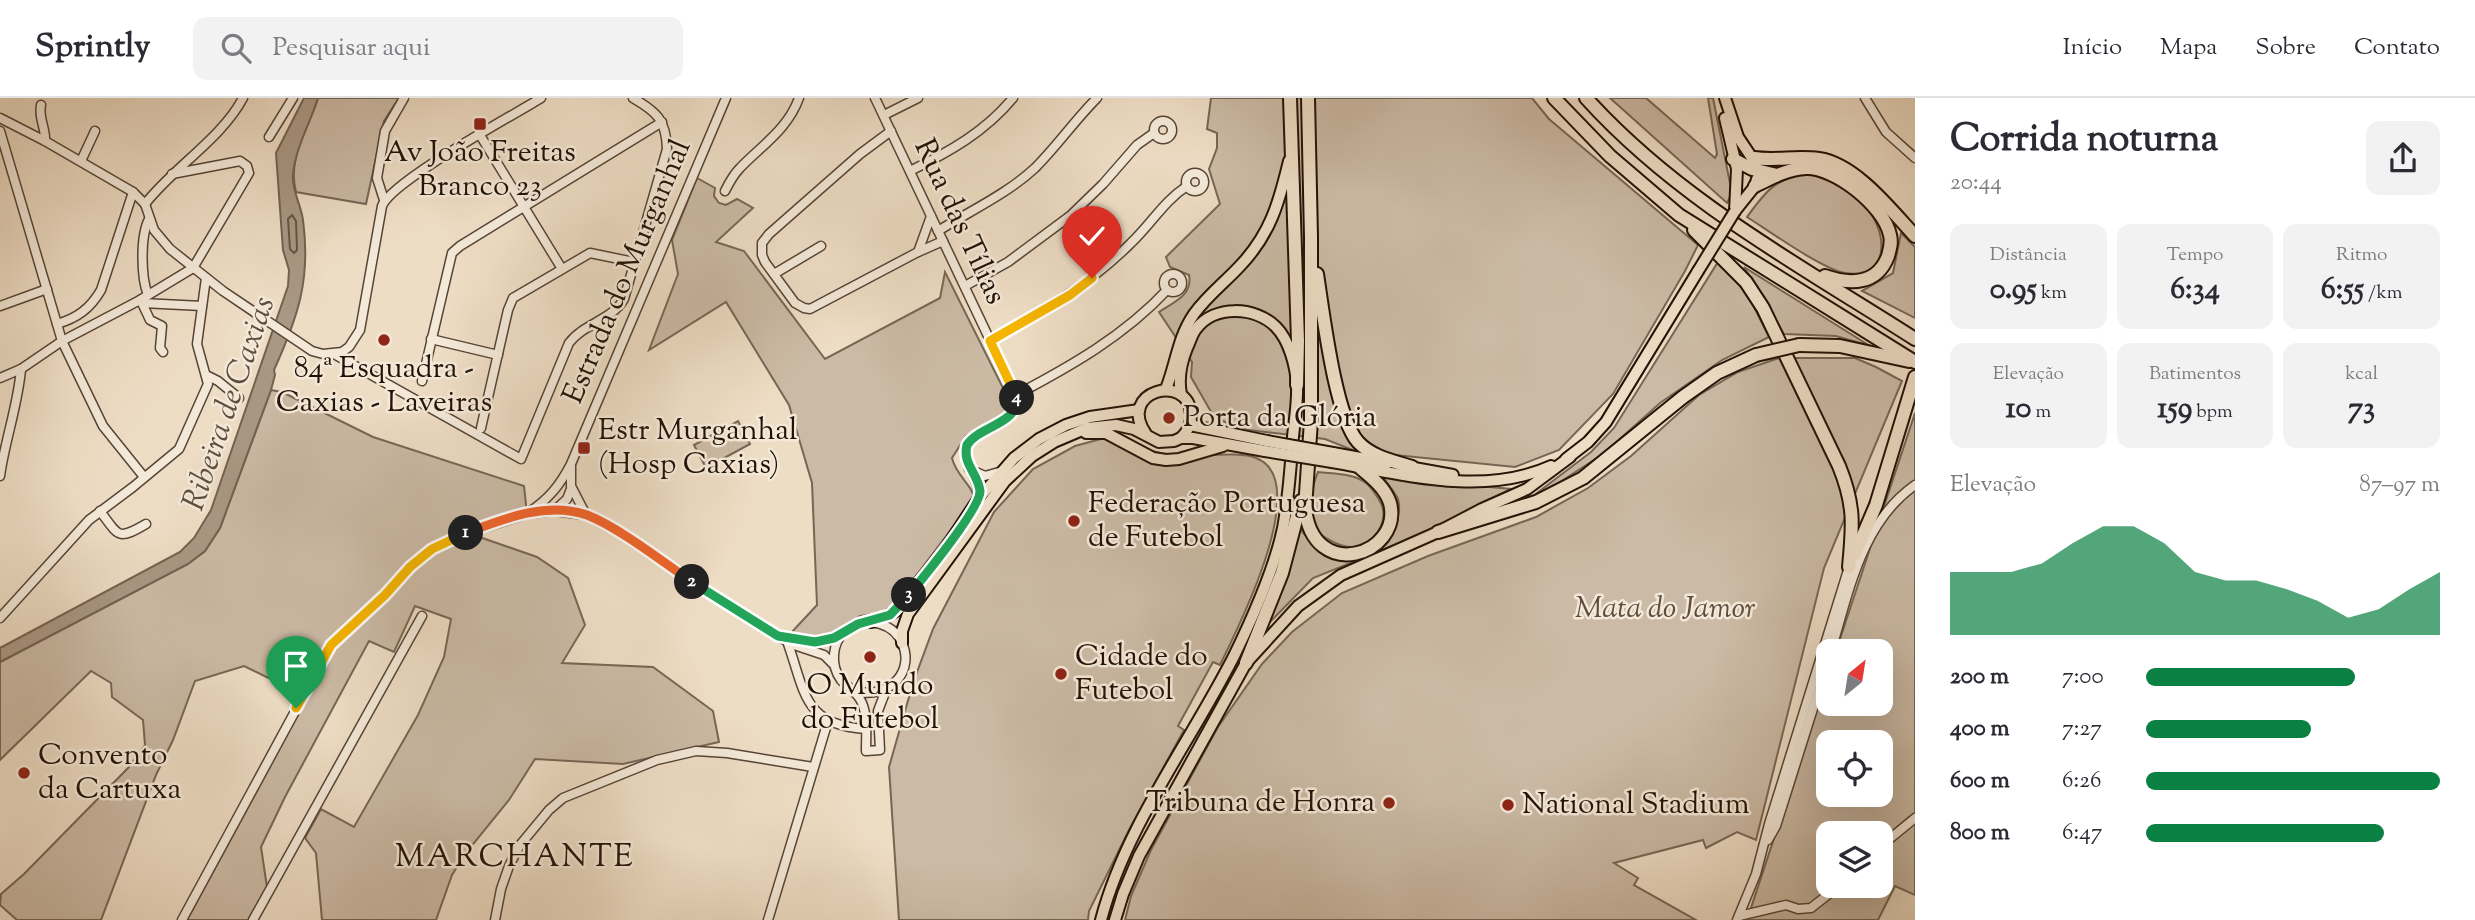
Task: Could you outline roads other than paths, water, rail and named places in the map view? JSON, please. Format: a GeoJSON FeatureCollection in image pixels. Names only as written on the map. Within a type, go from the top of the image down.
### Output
{"type":"FeatureCollection","features":[{"type":"Feature","properties":{"kind":"highway"},"geometry":{"type":"LineString","coordinates":[[1290,98],[1297,386]]}},
{"type":"Feature","properties":{"kind":"highway"},"geometry":{"type":"LineString","coordinates":[[1308,98],[1311,421],[1306,522],[1315,541],[1331,551],[1347,556],[1364,551],[1378,542],[1388,529],[1390,503],[1378,483],[1358,466]]}},
{"type":"Feature","properties":{"kind":"highway"},"geometry":{"type":"LineString","coordinates":[[1554,98],[1611,156],[1679,215],[1746,282],[1775,331],[1848,490],[1854,523],[1849,567]]}},
{"type":"Feature","properties":{"kind":"highway"},"geometry":{"type":"LineString","coordinates":[[1587,98],[1616,131],[1701,202],[1915,339]]}},
{"type":"Feature","properties":{"kind":"highway"},"geometry":{"type":"LineString","coordinates":[[1754,158],[1774,161],[1796,157],[1822,159],[1844,168],[1870,189],[1915,236]]}},
{"type":"Feature","properties":{"kind":"highway"},"geometry":{"type":"LineString","coordinates":[[1733,159],[1759,172],[1777,175]]}},
{"type":"Feature","properties":{"kind":"highway"},"geometry":{"type":"LineString","coordinates":[[1752,189],[1777,175],[1814,168],[1833,175],[1852,187],[1878,211],[1891,239],[1888,255],[1878,273],[1870,279],[1857,282],[1841,281],[1805,269]]}},
{"type":"Feature","properties":{"kind":"highway"},"geometry":{"type":"LineString","coordinates":[[1679,215],[1915,362]]}},
{"type":"Feature","properties":{"kind":"highway"},"geometry":{"type":"LineString","coordinates":[[1311,237],[1334,371],[1348,427],[1360,444],[1375,455],[1412,467]]}},
{"type":"Feature","properties":{"kind":"highway"},"geometry":{"type":"LineString","coordinates":[[1438,532],[1536,502],[1583,478],[1683,397],[1717,373],[1756,355],[1799,345],[1840,346],[1915,362]]}},
{"type":"Feature","properties":{"kind":"highway"},"geometry":{"type":"LineString","coordinates":[[1849,567],[1876,505],[1915,377]]}},
{"type":"Feature","properties":{"kind":"highway"},"geometry":{"type":"LineString","coordinates":[[1246,663],[1282,573],[1306,484]]}},
{"type":"Feature","properties":{"kind":"main road"},"geometry":{"type":"LineString","coordinates":[[1115,920],[1139,856],[1246,663],[1297,606],[1341,575],[1527,489],[1588,442],[1606,422],[1735,211],[1752,189],[1759,172],[1754,158],[1738,137],[1723,98]]}},
{"type":"Feature","properties":{"kind":"main road"},"geometry":{"type":"LineString","coordinates":[[1723,98],[1738,184],[1735,211]]}},
{"type":"Feature","properties":{"kind":"main road"},"geometry":{"type":"LineString","coordinates":[[1166,390],[1183,334],[1193,316],[1210,294],[1240,267],[1269,228],[1278,205],[1290,155]]}},
{"type":"Feature","properties":{"kind":"main road"},"geometry":{"type":"LineString","coordinates":[[902,643],[902,631],[908,614],[1005,481],[1043,449],[1087,428],[1116,425],[1134,429],[1159,442],[1174,442],[1181,438],[1190,425],[1191,408],[1181,394],[1178,381],[1184,354],[1195,330],[1213,316],[1237,310],[1259,314],[1276,327],[1288,344],[1297,386],[1289,487],[1282,530],[1248,625],[1228,667],[1150,806],[1109,889],[1101,920]]}},
{"type":"Feature","properties":{"kind":"main road"},"geometry":{"type":"LineString","coordinates":[[1146,434],[1138,419],[1139,410],[1149,395],[1166,390],[1181,394]]}},
{"type":"Feature","properties":{"kind":"main road"},"geometry":{"type":"LineString","coordinates":[[871,622],[896,611],[946,548],[979,498],[1001,472],[1033,444],[1066,425],[1090,417],[1139,410]]}},
{"type":"Feature","properties":{"kind":"main road"},"geometry":{"type":"LineString","coordinates":[[1190,425],[1266,446],[1332,458],[1412,467],[1476,481]]}},
{"type":"Feature","properties":{"kind":"main road"},"geometry":{"type":"LineString","coordinates":[[1073,433],[1106,433],[1153,458],[1166,460],[1179,459],[1223,446],[1266,446]]}},
{"type":"Feature","properties":{"kind":"main road"},"geometry":{"type":"LineString","coordinates":[[1181,438],[1240,447]]}},
{"type":"Feature","properties":{"kind":"main road"},"geometry":{"type":"LineString","coordinates":[[1332,458],[1358,466],[1437,480],[1476,481],[1511,478],[1543,469],[1570,457]]}},
{"type":"Feature","properties":{"kind":"street"},"geometry":{"type":"LineString","coordinates":[[145,204],[172,174],[229,120],[243,98]]}},
{"type":"Feature","properties":{"kind":"street"},"geometry":{"type":"LineString","coordinates":[[269,138],[293,98]]}},
{"type":"Feature","properties":{"kind":"street"},"geometry":{"type":"LineString","coordinates":[[334,354],[349,347],[360,330],[384,200],[377,178],[385,131],[404,98]]}},
{"type":"Feature","properties":{"kind":"street"},"geometry":{"type":"LineString","coordinates":[[384,200],[411,178],[541,98]]}},
{"type":"Feature","properties":{"kind":"street"},"geometry":{"type":"LineString","coordinates":[[0,118],[133,192],[145,204],[159,238],[206,278],[289,337],[312,351],[334,354],[521,459],[569,343],[621,304],[667,149],[667,136],[662,122],[653,110],[633,98]]}},
{"type":"Feature","properties":{"kind":"street","name":"Estrada do Murganhal"},"geometry":{"type":"LineString","coordinates":[[554,511],[552,500],[571,464],[726,98]]}},
{"type":"Feature","properties":{"kind":"street"},"geometry":{"type":"LineString","coordinates":[[724,191],[737,170],[781,130],[799,98]]}},
{"type":"Feature","properties":{"kind":"street","name":"Rua das Tílias"},"geometry":{"type":"LineString","coordinates":[[875,98],[1016,395]]}},
{"type":"Feature","properties":{"kind":"street"},"geometry":{"type":"LineString","coordinates":[[884,116],[918,98]]}},
{"type":"Feature","properties":{"kind":"street"},"geometry":{"type":"LineString","coordinates":[[910,171],[970,139],[1013,98]]}},
{"type":"Feature","properties":{"kind":"street"},"geometry":{"type":"LineString","coordinates":[[939,231],[990,200],[1034,168],[1097,98]]}},
{"type":"Feature","properties":{"kind":"street"},"geometry":{"type":"LineString","coordinates":[[1865,98],[1886,132],[1915,158]]}},
{"type":"Feature","properties":{"kind":"street"},"geometry":{"type":"LineString","coordinates":[[41,105],[39,114],[46,134],[45,141]]}},
{"type":"Feature","properties":{"kind":"street"},"geometry":{"type":"LineString","coordinates":[[422,381],[452,254],[662,122]]}},
{"type":"Feature","properties":{"kind":"street"},"geometry":{"type":"LineString","coordinates":[[0,131],[5,165],[62,341],[103,426],[144,478]]}},
{"type":"Feature","properties":{"kind":"street"},"geometry":{"type":"LineString","coordinates":[[81,161],[95,131]]}},
{"type":"Feature","properties":{"kind":"street"},"geometry":{"type":"LineString","coordinates":[[891,131],[860,154],[765,238],[762,255],[795,303],[804,309],[810,309],[943,241]]}},
{"type":"Feature","properties":{"kind":"street"},"geometry":{"type":"LineString","coordinates":[[965,286],[1008,262],[1070,216],[1103,184],[1126,155],[1154,134]]}},
{"type":"Feature","properties":{"kind":"street"},"geometry":{"type":"LineString","coordinates":[[480,135],[562,269]]}},
{"type":"Feature","properties":{"kind":"street"},"geometry":{"type":"LineString","coordinates":[[0,378],[21,369],[62,341],[144,300],[193,268],[249,173],[247,166],[240,161],[172,174]]}},
{"type":"Feature","properties":{"kind":"street"},"geometry":{"type":"LineString","coordinates":[[990,341],[1070,295],[1132,243],[1172,196],[1187,186]]}},
{"type":"Feature","properties":{"kind":"street"},"geometry":{"type":"LineString","coordinates":[[57,324],[72,319],[93,304],[101,290],[133,192]]}},
{"type":"Feature","properties":{"kind":"street"},"geometry":{"type":"LineString","coordinates":[[918,252],[931,216]]}},
{"type":"Feature","properties":{"kind":"street"},"geometry":{"type":"LineString","coordinates":[[149,219],[144,232],[144,300],[150,320],[162,327],[160,348],[163,352]]}},
{"type":"Feature","properties":{"kind":"street"},"geometry":{"type":"LineString","coordinates":[[775,274],[821,246]]}},
{"type":"Feature","properties":{"kind":"street"},"geometry":{"type":"LineString","coordinates":[[481,429],[513,298],[585,255],[595,253],[634,262]]}},
{"type":"Feature","properties":{"kind":"street"},"geometry":{"type":"LineString","coordinates":[[0,618],[4,610],[89,520],[178,449],[207,380],[197,344],[206,278]]}},
{"type":"Feature","properties":{"kind":"street"},"geometry":{"type":"LineString","coordinates":[[0,306],[47,289]]}},
{"type":"Feature","properties":{"kind":"street"},"geometry":{"type":"LineString","coordinates":[[979,498],[978,486],[965,452],[967,445],[976,435],[1011,414],[1017,405],[1016,395],[1068,368],[1104,345],[1147,311],[1167,290]]}},
{"type":"Feature","properties":{"kind":"street"},"geometry":{"type":"LineString","coordinates":[[144,300],[202,306]]}},
{"type":"Feature","properties":{"kind":"street"},"geometry":{"type":"LineString","coordinates":[[432,339],[498,355]]}},
{"type":"Feature","properties":{"kind":"street"},"geometry":{"type":"LineString","coordinates":[[0,476],[21,369]]}},
{"type":"Feature","properties":{"kind":"street"},"geometry":{"type":"LineString","coordinates":[[207,380],[218,382],[239,398]]}},
{"type":"Feature","properties":{"kind":"street","name":"Estrada do Murganhal"},"geometry":{"type":"LineString","coordinates":[[571,464],[571,486],[586,515]]}},
{"type":"Feature","properties":{"kind":"street"},"geometry":{"type":"LineString","coordinates":[[970,469],[985,475],[1001,472]]}},
{"type":"Feature","properties":{"kind":"street","name":"Estrada do Murganhal"},"geometry":{"type":"LineString","coordinates":[[527,514],[543,503],[560,485]]}},
{"type":"Feature","properties":{"kind":"street"},"geometry":{"type":"LineString","coordinates":[[1835,639],[1856,570],[1875,526],[1894,502],[1915,485]]}},
{"type":"Feature","properties":{"kind":"street"},"geometry":{"type":"LineString","coordinates":[[554,511],[569,497],[571,486]]}},
{"type":"Feature","properties":{"kind":"street","name":"Estrada do Murganhal"},"geometry":{"type":"LineString","coordinates":[[182,920],[331,645],[385,595],[410,567],[432,549],[467,533],[527,514],[554,511],[586,515]]}},
{"type":"Feature","properties":{"kind":"street"},"geometry":{"type":"LineString","coordinates":[[100,512],[121,535],[127,536],[146,524]]}},
{"type":"Feature","properties":{"kind":"street"},"geometry":{"type":"LineString","coordinates":[[586,515],[615,530],[778,636],[824,655],[834,665],[842,682],[853,690],[863,705],[866,751],[880,750],[878,711],[886,690]]}},
{"type":"Feature","properties":{"kind":"street"},"geometry":{"type":"LineString","coordinates":[[1765,846],[1769,824],[1849,567]]}},
{"type":"Feature","properties":{"kind":"street"},"geometry":{"type":"LineString","coordinates":[[253,920],[422,616]]}},
{"type":"Feature","properties":{"kind":"street"},"geometry":{"type":"LineString","coordinates":[[778,636],[815,642],[842,635],[858,624],[871,622],[889,628],[902,643],[904,669],[897,681],[886,690],[873,694],[853,690]]}},
{"type":"Feature","properties":{"kind":"street"},"geometry":{"type":"LineString","coordinates":[[834,665],[834,652],[842,635]]}},
{"type":"Feature","properties":{"kind":"street"},"geometry":{"type":"LineString","coordinates":[[787,641],[806,699],[828,721],[845,728],[865,729]]}},
{"type":"Feature","properties":{"kind":"street"},"geometry":{"type":"LineString","coordinates":[[794,668],[799,656],[810,651]]}},
{"type":"Feature","properties":{"kind":"street"},"geometry":{"type":"LineString","coordinates":[[1738,918],[1765,846],[1776,826],[1816,699]]}},
{"type":"Feature","properties":{"kind":"street"},"geometry":{"type":"LineString","coordinates":[[768,920],[828,721]]}},
{"type":"Feature","properties":{"kind":"street"},"geometry":{"type":"LineString","coordinates":[[495,920],[501,889],[520,845],[549,810],[563,798],[657,760],[696,751],[727,753],[813,767]]}},
{"type":"Feature","properties":{"kind":"street"},"geometry":{"type":"LineString","coordinates":[[1893,836],[1915,818]]}},
{"type":"Feature","properties":{"kind":"street"},"geometry":{"type":"LineString","coordinates":[[1738,918],[1786,905],[1798,909],[1811,908],[1824,898]]}},
{"type":"Feature","properties":{"kind":"water","name":"Ribeira de Caxias"},"geometry":{"type":"Polygon","coordinates":[[[304,98],[318,98],[300,145],[293,174],[293,185],[303,220],[304,279],[296,315],[274,370],[271,390],[220,528],[205,551],[188,564],[0,662],[0,648],[180,552],[194,538],[211,510],[288,286],[289,270],[283,250],[276,153],[304,98]]]}},
{"type":"Feature","properties":{"kind":"place","name":"Av João Freitas Branco 23"},"geometry":{"type":"Point","coordinates":[480,124]}},
{"type":"Feature","properties":{"kind":"place","name":"84ª Esquadra - Caxias - Laveiras"},"geometry":{"type":"Point","coordinates":[384,340]}},
{"type":"Feature","properties":{"kind":"place","name":"Porta da Glória"},"geometry":{"type":"Point","coordinates":[1169,418]}},
{"type":"Feature","properties":{"kind":"place","name":"Estr Murganhal (Hosp Caxias)"},"geometry":{"type":"Point","coordinates":[584,448]}},
{"type":"Feature","properties":{"kind":"place","name":"Federação Portuguesa de Futebol"},"geometry":{"type":"Point","coordinates":[1074,521]}},
{"type":"Feature","properties":{"kind":"place","name":"O Mundo do Futebol"},"geometry":{"type":"Point","coordinates":[870,657]}},
{"type":"Feature","properties":{"kind":"place","name":"Cidade do Futebol"},"geometry":{"type":"Point","coordinates":[1061,674]}},
{"type":"Feature","properties":{"kind":"place","name":"Convento da Cartuxa"},"geometry":{"type":"Point","coordinates":[24,773]}},
{"type":"Feature","properties":{"kind":"place","name":"Tribuna de Honra"},"geometry":{"type":"Point","coordinates":[1389,803]}},
{"type":"Feature","properties":{"kind":"place","name":"National Stadium"},"geometry":{"type":"Point","coordinates":[1508,805]}},
{"type":"Feature","properties":{"kind":"district","name":"MARCHANTE"},"geometry":{"type":"Point","coordinates":[515,858]}},
{"type":"Feature","properties":{"kind":"park label","name":"Mata do Jamor"},"geometry":{"type":"Point","coordinates":[1665,609]}}]}
